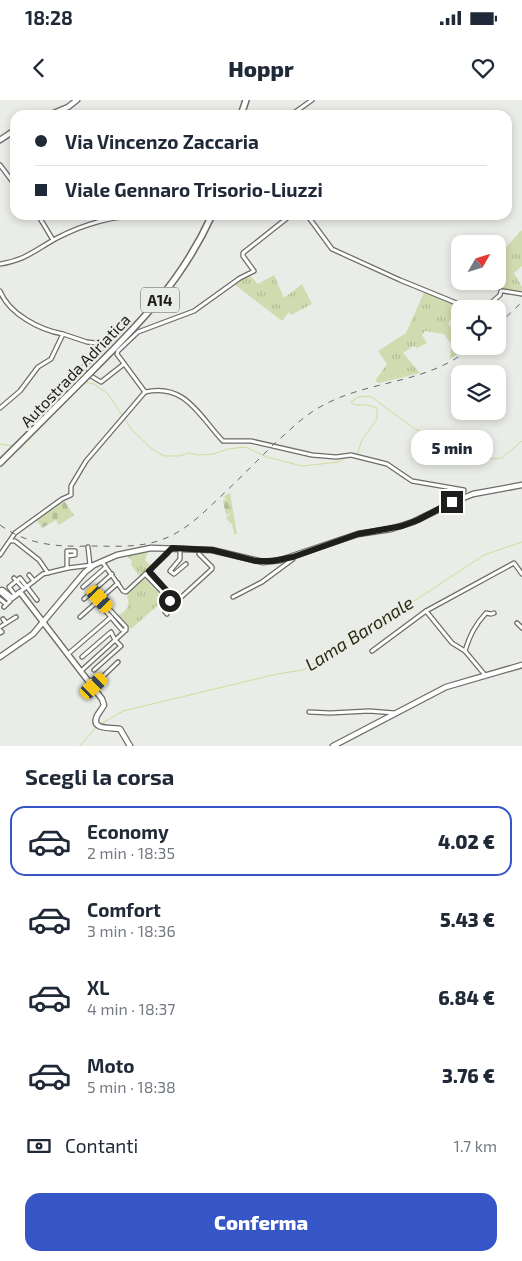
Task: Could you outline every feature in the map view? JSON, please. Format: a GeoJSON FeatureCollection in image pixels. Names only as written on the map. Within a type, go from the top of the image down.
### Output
{"type":"FeatureCollection","features":[{"type":"Feature","properties":{"kind":"highway","name":"Autostrada Adriatica"},"geometry":{"type":"LineString","coordinates":[[0,462],[154,303],[184,261],[207,220]]}},
{"type":"Feature","properties":{"kind":"main road"},"geometry":{"type":"LineString","coordinates":[[61,110],[77,100]]}},
{"type":"Feature","properties":{"kind":"main road"},"geometry":{"type":"LineString","coordinates":[[0,657],[22,643],[37,630],[79,577],[91,565],[106,563],[132,551],[212,550],[263,562],[293,557],[358,534],[391,529],[413,522],[472,494],[522,485]]}},
{"type":"Feature","properties":{"kind":"main road"},"geometry":{"type":"LineString","coordinates":[[0,592],[2,590],[15,597],[39,616],[94,686],[104,704],[96,720],[98,725],[102,728],[120,729],[130,746]]}},
{"type":"Feature","properties":{"kind":"main road"},"geometry":{"type":"LineString","coordinates":[[39,616],[44,617],[50,614]]}},
{"type":"Feature","properties":{"kind":"main road"},"geometry":{"type":"LineString","coordinates":[[49,629],[46,622],[50,614]]}},
{"type":"Feature","properties":{"kind":"main road"},"geometry":{"type":"LineString","coordinates":[[37,630],[41,623],[39,616]]}},
{"type":"Feature","properties":{"kind":"main road"},"geometry":{"type":"LineString","coordinates":[[37,630],[43,627],[49,629]]}},
{"type":"Feature","properties":{"kind":"main road"},"geometry":{"type":"LineString","coordinates":[[333,746],[446,687],[522,665]]}},
{"type":"Feature","properties":{"kind":"street"},"geometry":{"type":"LineString","coordinates":[[298,110],[312,100]]}},
{"type":"Feature","properties":{"kind":"street"},"geometry":{"type":"LineString","coordinates":[[0,166],[10,179]]}},
{"type":"Feature","properties":{"kind":"street"},"geometry":{"type":"LineString","coordinates":[[41,220],[53,240]]}},
{"type":"Feature","properties":{"kind":"street"},"geometry":{"type":"LineString","coordinates":[[0,264],[22,260],[53,240],[107,220]]}},
{"type":"Feature","properties":{"kind":"street"},"geometry":{"type":"LineString","coordinates":[[145,392],[117,353],[136,333],[194,312],[240,278],[254,271],[243,256],[243,253],[285,220]]}},
{"type":"Feature","properties":{"kind":"street"},"geometry":{"type":"LineString","coordinates":[[311,220],[332,249],[406,283],[451,301]]}},
{"type":"Feature","properties":{"kind":"street"},"geometry":{"type":"LineString","coordinates":[[494,300],[502,291],[522,294]]}},
{"type":"Feature","properties":{"kind":"street"},"geometry":{"type":"LineString","coordinates":[[1,294],[19,314],[45,330],[87,342],[106,344],[84,366],[101,382],[124,364]]}},
{"type":"Feature","properties":{"kind":"street"},"geometry":{"type":"LineString","coordinates":[[0,408],[20,391],[38,367],[51,359],[63,334]]}},
{"type":"Feature","properties":{"kind":"street"},"geometry":{"type":"LineString","coordinates":[[0,555],[11,541],[13,535],[62,499],[71,495],[71,486],[86,461],[145,392],[167,390],[176,393],[193,406],[223,441],[251,441],[312,455],[336,457],[349,454],[387,464],[412,481],[464,490]]}},
{"type":"Feature","properties":{"kind":"street"},"geometry":{"type":"LineString","coordinates":[[11,541],[15,541],[39,560],[48,573]]}},
{"type":"Feature","properties":{"kind":"street"},"geometry":{"type":"LineString","coordinates":[[15,597],[33,582],[48,573],[91,565],[88,547]]}},
{"type":"Feature","properties":{"kind":"street"},"geometry":{"type":"LineString","coordinates":[[180,549],[180,559],[170,571],[174,574],[186,564]]}},
{"type":"Feature","properties":{"kind":"street"},"geometry":{"type":"LineString","coordinates":[[83,587],[106,563],[125,592],[163,558],[166,550]]}},
{"type":"Feature","properties":{"kind":"street"},"geometry":{"type":"LineString","coordinates":[[67,568],[70,554]]}},
{"type":"Feature","properties":{"kind":"street"},"geometry":{"type":"LineString","coordinates":[[167,614],[165,612],[212,569],[199,554]]}},
{"type":"Feature","properties":{"kind":"street"},"geometry":{"type":"LineString","coordinates":[[233,597],[264,581],[293,559],[293,557]]}},
{"type":"Feature","properties":{"kind":"street"},"geometry":{"type":"LineString","coordinates":[[372,651],[426,611],[514,563],[522,574]]}},
{"type":"Feature","properties":{"kind":"street"},"geometry":{"type":"LineString","coordinates":[[147,572],[176,603]]}},
{"type":"Feature","properties":{"kind":"street"},"geometry":{"type":"LineString","coordinates":[[84,599],[112,574]]}},
{"type":"Feature","properties":{"kind":"street"},"geometry":{"type":"LineString","coordinates":[[29,575],[34,587]]}},
{"type":"Feature","properties":{"kind":"street"},"geometry":{"type":"LineString","coordinates":[[20,578],[15,597],[10,587],[15,580],[20,578]]}},
{"type":"Feature","properties":{"kind":"street"},"geometry":{"type":"LineString","coordinates":[[15,580],[15,597]]}},
{"type":"Feature","properties":{"kind":"street"},"geometry":{"type":"LineString","coordinates":[[80,617],[118,583]]}},
{"type":"Feature","properties":{"kind":"street"},"geometry":{"type":"LineString","coordinates":[[0,599],[15,597],[37,600]]}},
{"type":"Feature","properties":{"kind":"street"},"geometry":{"type":"LineString","coordinates":[[99,600],[111,617],[123,630],[126,630]]}},
{"type":"Feature","properties":{"kind":"street"},"geometry":{"type":"LineString","coordinates":[[99,600],[126,627],[126,630]]}},
{"type":"Feature","properties":{"kind":"street"},"geometry":{"type":"LineString","coordinates":[[426,611],[452,644],[465,651],[485,676]]}},
{"type":"Feature","properties":{"kind":"street"},"geometry":{"type":"LineString","coordinates":[[465,651],[470,634],[477,623],[486,613],[494,613]]}},
{"type":"Feature","properties":{"kind":"street"},"geometry":{"type":"LineString","coordinates":[[0,631],[6,623],[16,617]]}},
{"type":"Feature","properties":{"kind":"street"},"geometry":{"type":"LineString","coordinates":[[68,654],[111,617]]}},
{"type":"Feature","properties":{"kind":"street"},"geometry":{"type":"LineString","coordinates":[[3,619],[6,623]]}},
{"type":"Feature","properties":{"kind":"street"},"geometry":{"type":"LineString","coordinates":[[517,623],[522,628]]}},
{"type":"Feature","properties":{"kind":"street"},"geometry":{"type":"LineString","coordinates":[[81,671],[126,630]]}},
{"type":"Feature","properties":{"kind":"street"},"geometry":{"type":"LineString","coordinates":[[82,657],[111,632],[121,646],[94,670]]}},
{"type":"Feature","properties":{"kind":"street"},"geometry":{"type":"LineString","coordinates":[[94,686],[118,662]]}},
{"type":"Feature","properties":{"kind":"street"},"geometry":{"type":"LineString","coordinates":[[309,712],[369,711],[395,713]]}},
{"type":"Feature","properties":{"kind":"green space"},"geometry":{"type":"Polygon","coordinates":[[[522,230],[522,266],[514,273],[522,287],[521,294],[501,291],[506,290],[506,247],[522,230]]]}},
{"type":"Feature","properties":{"kind":"green space"},"geometry":{"type":"Polygon","coordinates":[[[249,275],[258,284],[274,275],[284,298],[302,284],[312,304],[291,315],[289,312],[282,321],[234,284],[249,275]]]}},
{"type":"Feature","properties":{"kind":"green space"},"geometry":{"type":"Polygon","coordinates":[[[425,290],[451,301],[451,319],[448,324],[451,326],[451,344],[444,334],[425,331],[422,335],[427,343],[417,348],[414,346],[403,353],[420,373],[379,383],[375,381],[387,364],[378,351],[406,333],[425,290]]]}},
{"type":"Feature","properties":{"kind":"green space"},"geometry":{"type":"Polygon","coordinates":[[[451,350],[451,355],[456,355],[449,360],[451,350]]]}},
{"type":"Feature","properties":{"kind":"green space"},"geometry":{"type":"Polygon","coordinates":[[[230,493],[237,534],[234,534],[232,524],[226,518],[231,513],[226,515],[223,501],[226,498],[223,497],[230,493]]]}},
{"type":"Feature","properties":{"kind":"green space"},"geometry":{"type":"Polygon","coordinates":[[[63,499],[74,515],[59,525],[56,520],[42,528],[36,519],[63,499]]]}},
{"type":"Feature","properties":{"kind":"green space"},"geometry":{"type":"Polygon","coordinates":[[[148,551],[145,560],[150,565],[140,577],[131,565],[132,561],[127,556],[148,551]]]}},
{"type":"Feature","properties":{"kind":"green space"},"geometry":{"type":"Polygon","coordinates":[[[144,578],[165,599],[131,629],[118,615],[127,608],[128,594],[144,578]]]}},
{"type":"Feature","properties":{"kind":"waterway"},"geometry":{"type":"LineString","coordinates":[[18,448],[20,449],[85,382],[94,384],[108,394],[132,430],[152,449],[164,456],[179,456],[189,453],[198,455],[213,454],[228,449],[245,447],[267,457],[302,466],[339,462],[345,458],[354,457]]}},
{"type":"Feature","properties":{"kind":"waterway"},"geometry":{"type":"LineString","coordinates":[[357,455],[362,440],[377,419],[377,408],[368,405],[355,405],[351,402],[358,397],[370,396],[415,429],[449,443],[478,460],[502,458],[522,441]]}},
{"type":"Feature","properties":{"kind":"waterway"},"geometry":{"type":"LineString","coordinates":[[0,444],[14,446]]}},
{"type":"Feature","properties":{"kind":"waterway","name":"Lama Baronale"},"geometry":{"type":"LineString","coordinates":[[101,724],[123,711],[277,674],[303,670],[399,611],[484,555],[522,542]]}},
{"type":"Feature","properties":{"kind":"waterway","name":"Lama Baronale"},"geometry":{"type":"LineString","coordinates":[[80,746],[97,726]]}},
{"type":"Feature","properties":{"kind":"railway"},"geometry":{"type":"LineString","coordinates":[[506,317],[522,302]]}},
{"type":"Feature","properties":{"kind":"railway"},"geometry":{"type":"LineString","coordinates":[[0,525],[32,541],[66,546],[133,546],[167,538],[183,529],[198,517],[273,445],[313,411],[339,398],[359,391],[436,368],[461,355]]}},
{"type":"Feature","properties":{"kind":"route"},"geometry":{"type":"LineString","coordinates":[[170,601],[174,604],[177,602],[149,571],[172,548],[212,550],[239,558],[263,562],[273,561],[293,557],[358,534],[402,526],[418,520],[452,502]]}}]}
